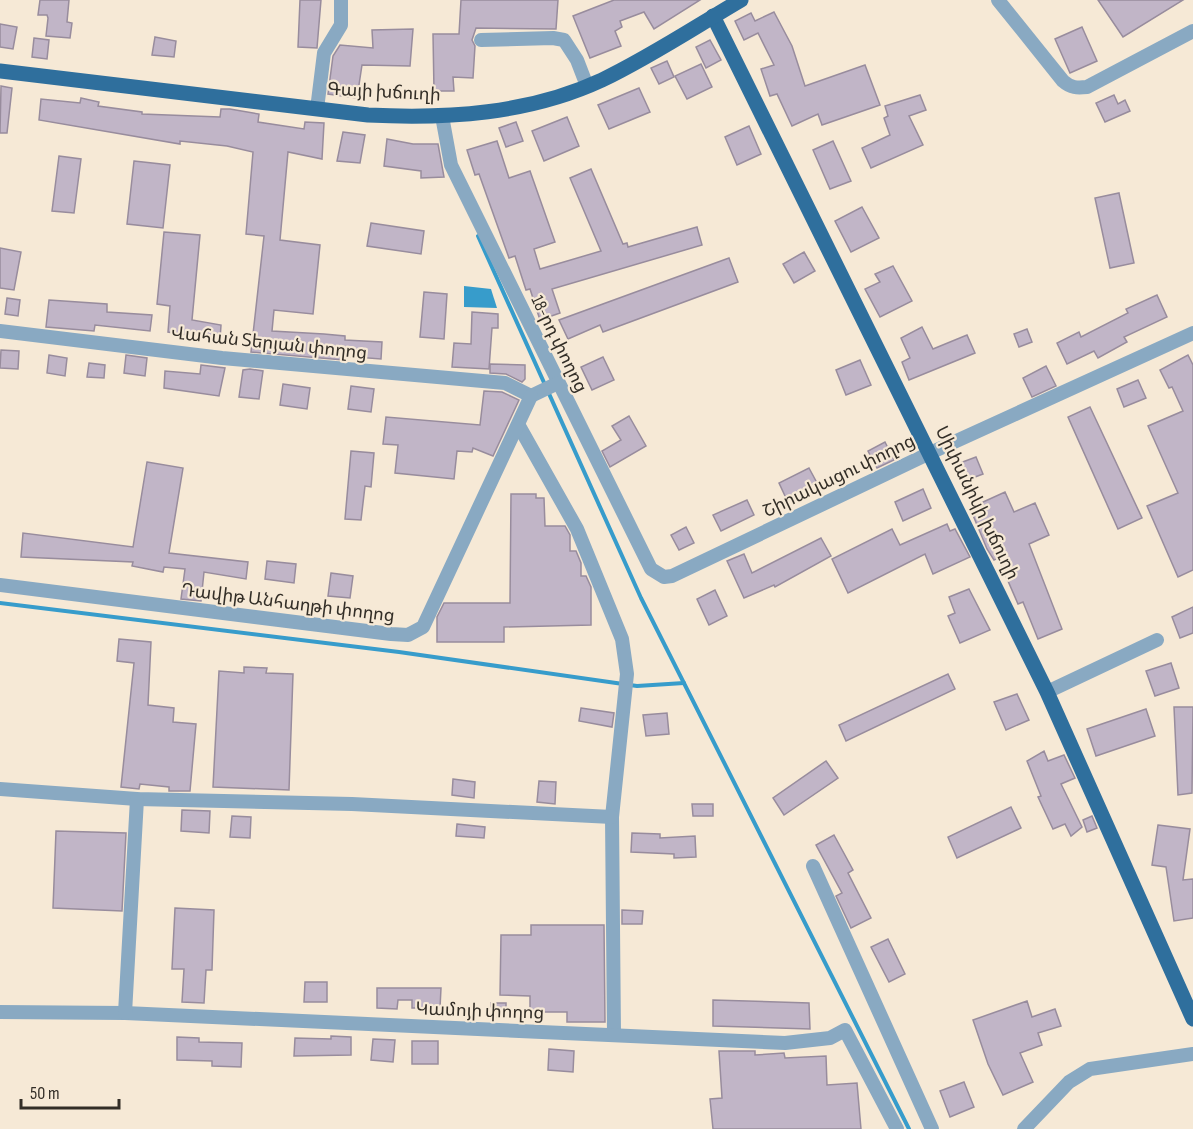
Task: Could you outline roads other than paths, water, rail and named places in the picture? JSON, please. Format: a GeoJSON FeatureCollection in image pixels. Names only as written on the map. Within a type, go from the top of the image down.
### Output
{"type":"FeatureCollection","features":[{"type":"Feature","properties":{"kind":"main road","name":"Գայի խճուղի"},"geometry":{"type":"LineString","coordinates":[[0,71],[368,115],[442,116],[499,111],[549,99],[586,86],[653,53],[740,0]]}},
{"type":"Feature","properties":{"kind":"main road","name":"Սիփանիկի խճուղի"},"geometry":{"type":"LineString","coordinates":[[713,16],[1047,692],[1192,1016]]}},
{"type":"Feature","properties":{"kind":"street"},"geometry":{"type":"LineString","coordinates":[[317,109],[324,53],[341,25],[341,0]]}},
{"type":"Feature","properties":{"kind":"street"},"geometry":{"type":"LineString","coordinates":[[998,0],[1063,81],[1069,86],[1078,88],[1087,87],[1193,31]]}},
{"type":"Feature","properties":{"kind":"street"},"geometry":{"type":"LineString","coordinates":[[481,40],[553,38],[564,40],[577,60],[586,86]]}},
{"type":"Feature","properties":{"kind":"street","name":"18-րդ փողոց"},"geometry":{"type":"LineString","coordinates":[[442,116],[451,165],[651,569],[664,577]]}},
{"type":"Feature","properties":{"kind":"street","name":"Վահան Տերյան փողոց"},"geometry":{"type":"LineString","coordinates":[[0,331],[222,358],[505,383],[531,396]]}},
{"type":"Feature","properties":{"kind":"street","name":"Շիրակացու փողոց"},"geometry":{"type":"LineString","coordinates":[[664,577],[672,576],[930,453],[1193,333]]}},
{"type":"Feature","properties":{"kind":"street"},"geometry":{"type":"LineString","coordinates":[[531,396],[558,383]]}},
{"type":"Feature","properties":{"kind":"street","name":"Դավիթ Անհաղթի փողոց"},"geometry":{"type":"LineString","coordinates":[[0,585],[391,634],[416,633],[423,627],[519,426],[531,396]]}},
{"type":"Feature","properties":{"kind":"street"},"geometry":{"type":"LineString","coordinates":[[519,426],[577,530],[622,639],[627,674],[626,694],[612,817],[614,1034]]}},
{"type":"Feature","properties":{"kind":"street"},"geometry":{"type":"LineString","coordinates":[[1047,692],[1157,640]]}},
{"type":"Feature","properties":{"kind":"street"},"geometry":{"type":"LineString","coordinates":[[0,789],[137,799],[352,804],[612,817]]}},
{"type":"Feature","properties":{"kind":"street"},"geometry":{"type":"LineString","coordinates":[[125,1014],[137,799]]}},
{"type":"Feature","properties":{"kind":"street"},"geometry":{"type":"LineString","coordinates":[[813,866],[932,1129]]}},
{"type":"Feature","properties":{"kind":"street","name":"Կամոյի փողոց"},"geometry":{"type":"LineString","coordinates":[[0,1012],[125,1014],[785,1043],[830,1038],[845,1030],[897,1129]]}},
{"type":"Feature","properties":{"kind":"street"},"geometry":{"type":"LineString","coordinates":[[1024,1129],[1069,1083],[1090,1070],[1193,1054]]}},
{"type":"Feature","properties":{"kind":"water"},"geometry":{"type":"Polygon","coordinates":[[[464,286],[491,289],[497,308],[464,307],[464,286]]]}},
{"type":"Feature","properties":{"kind":"waterway"},"geometry":{"type":"LineString","coordinates":[[478,236],[641,598],[909,1129]]}},
{"type":"Feature","properties":{"kind":"waterway"},"geometry":{"type":"LineString","coordinates":[[0,603],[399,652],[637,686],[684,683]]}}]}
